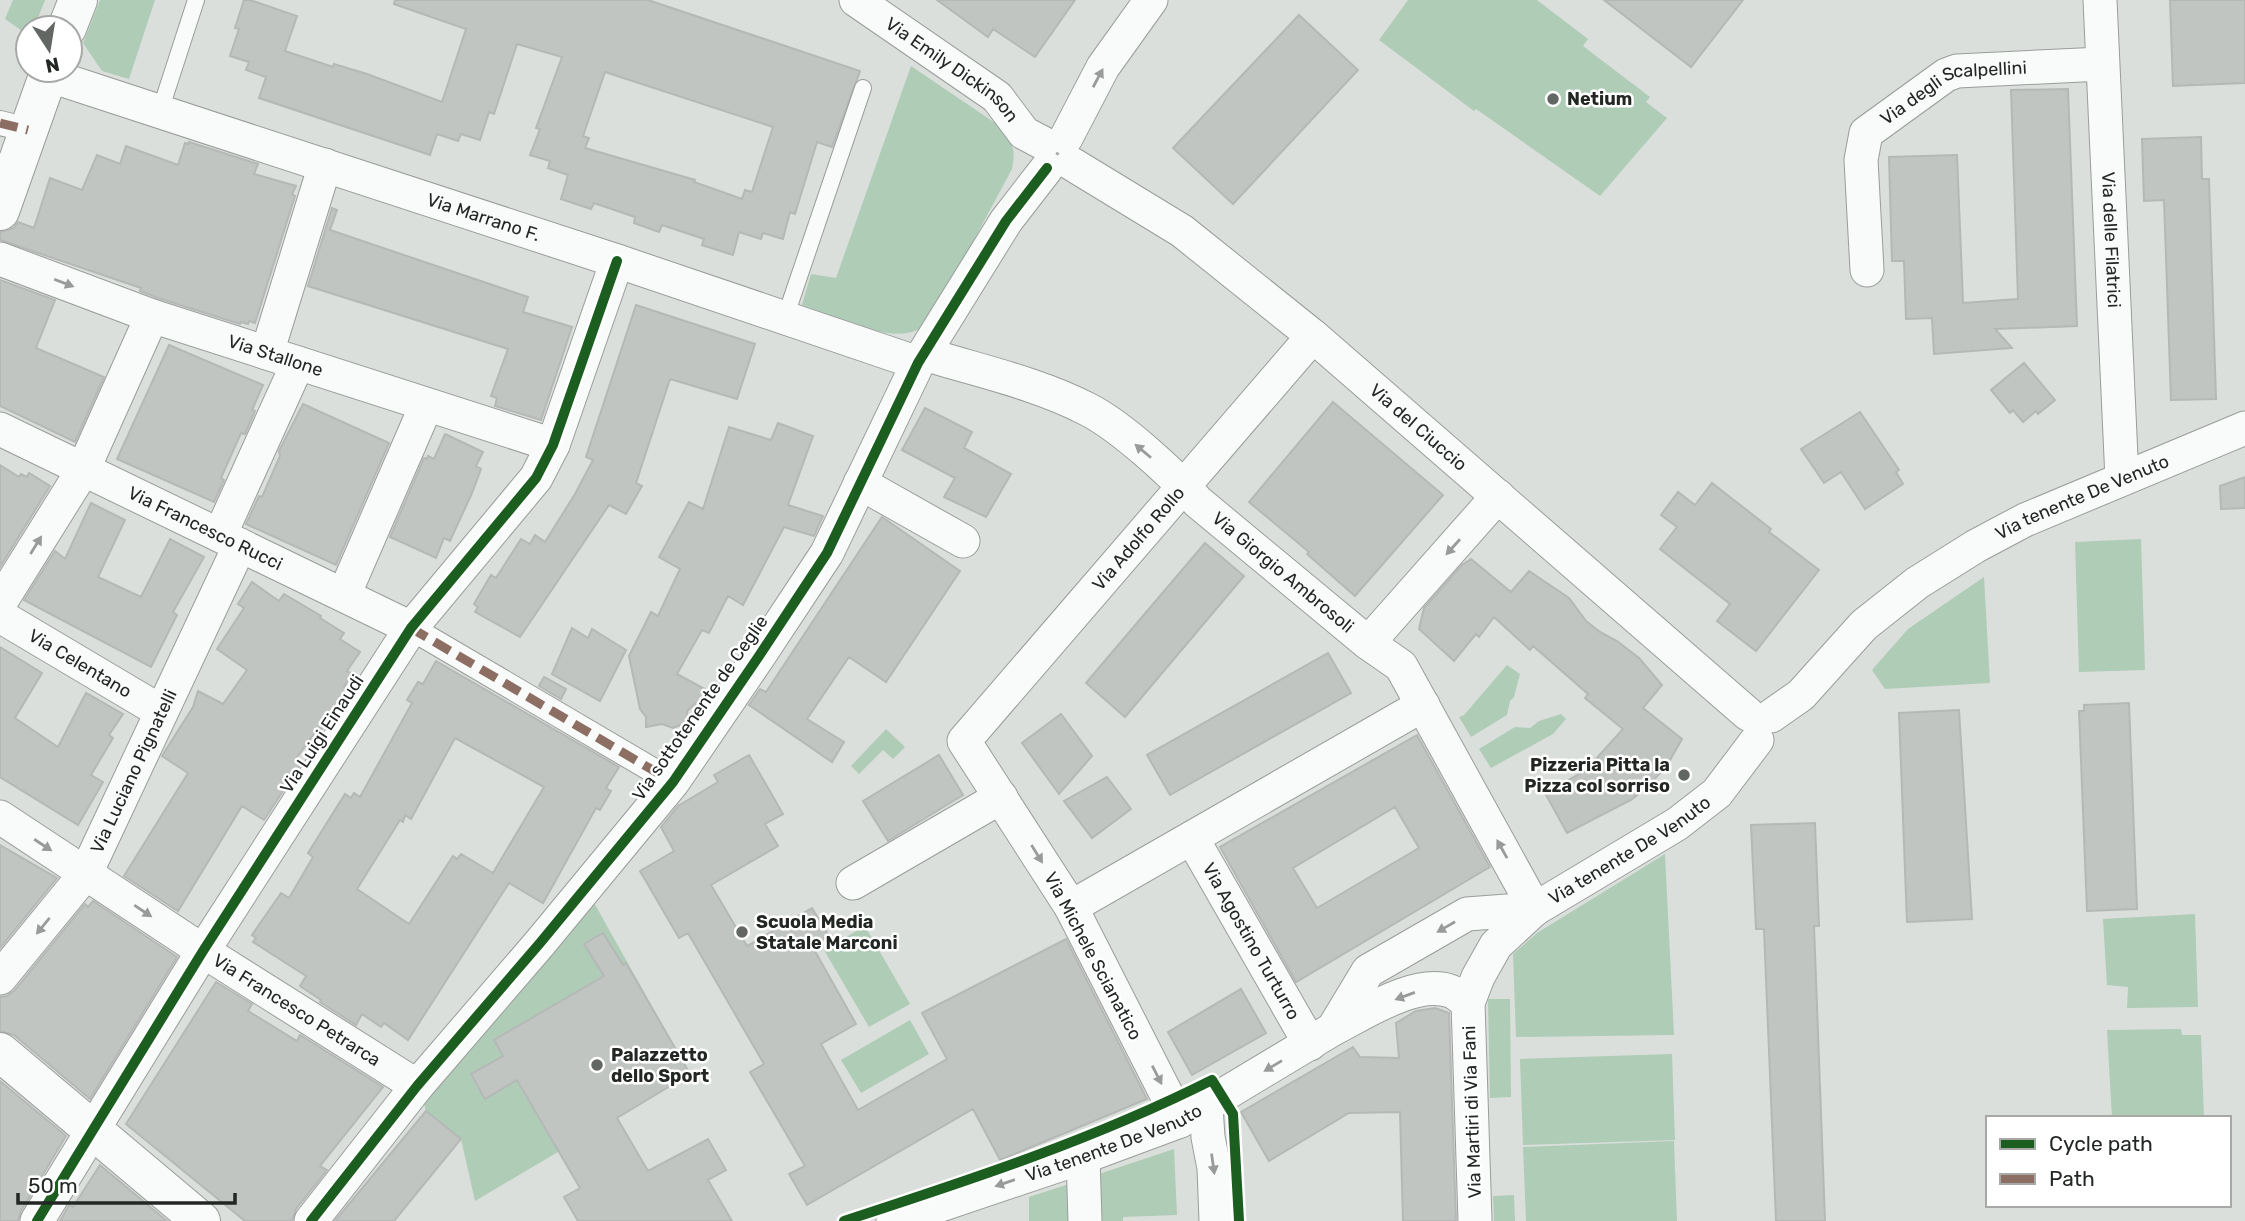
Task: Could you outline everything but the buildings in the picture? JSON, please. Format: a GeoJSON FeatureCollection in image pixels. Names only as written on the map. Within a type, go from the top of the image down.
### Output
{"type":"FeatureCollection","features":[{"type":"Feature","properties":{"kind":"street","name":"Via Emily Dickinson"},"geometry":{"type":"LineString","coordinates":[[856,0],[997,97],[1024,133],[1057,153]]}},
{"type":"Feature","properties":{"kind":"street"},"geometry":{"type":"LineString","coordinates":[[1057,153],[1104,67],[1151,0]]}},
{"type":"Feature","properties":{"kind":"street","name":"Via delle Filatrici"},"geometry":{"type":"LineString","coordinates":[[2099,0],[2122,479]]}},
{"type":"Feature","properties":{"kind":"street","name":"Via degli Scalpellini"},"geometry":{"type":"LineString","coordinates":[[1867,270],[1861,160],[1866,133],[1946,75],[1957,71],[2102,64]]}},
{"type":"Feature","properties":{"kind":"street"},"geometry":{"type":"LineString","coordinates":[[0,211],[14,127],[41,84]]}},
{"type":"Feature","properties":{"kind":"street","name":"Via Marrano F."},"geometry":{"type":"LineString","coordinates":[[83,84],[785,318],[921,358]]}},
{"type":"Feature","properties":{"kind":"street","name":"Via del Ciuccio"},"geometry":{"type":"LineString","coordinates":[[1057,153],[1182,231],[1313,336],[1758,724]]}},
{"type":"Feature","properties":{"kind":"street","name":"Via sottotenente de Ceglie"},"geometry":{"type":"LineString","coordinates":[[311,1221],[417,1086],[673,782],[827,553],[921,358],[1006,221],[1057,153]]}},
{"type":"Feature","properties":{"kind":"street"},"geometry":{"type":"LineString","coordinates":[[282,358],[325,165]]}},
{"type":"Feature","properties":{"kind":"street","name":"Via Stallone"},"geometry":{"type":"LineString","coordinates":[[0,259],[152,316],[553,445]]}},
{"type":"Feature","properties":{"kind":"street","name":"Via Luigi Einaudi"},"geometry":{"type":"LineString","coordinates":[[37,1221],[91,1129],[203,951],[411,628],[536,478],[553,445],[617,261]]}},
{"type":"Feature","properties":{"kind":"street"},"geometry":{"type":"LineString","coordinates":[[0,603],[83,470],[152,316]]}},
{"type":"Feature","properties":{"kind":"street","name":"Via Adolfo Rollo"},"geometry":{"type":"LineString","coordinates":[[964,741],[1313,336]]}},
{"type":"Feature","properties":{"kind":"street","name":"Via Luciano Pignatelli"},"geometry":{"type":"LineString","coordinates":[[0,978],[86,873],[160,711],[230,540],[282,358]]}},
{"type":"Feature","properties":{"kind":"street","name":"Via Giorgio Ambrosoli"},"geometry":{"type":"LineString","coordinates":[[921,358],[1059,396],[1115,427],[1199,502],[1368,643],[1401,666],[1535,909]]}},
{"type":"Feature","properties":{"kind":"street"},"geometry":{"type":"LineString","coordinates":[[344,595],[426,406]]}},
{"type":"Feature","properties":{"kind":"street","name":"Via tenente De Venuto"},"geometry":{"type":"LineString","coordinates":[[893,1221],[1083,1157],[1193,1114],[1321,1037],[1368,971],[1467,914],[1535,909],[1677,824],[1717,793],[1758,724],[1801,695],[1864,625],[1917,583],[1976,546],[2025,520],[2245,428]]}},
{"type":"Feature","properties":{"kind":"street","name":"Via Francesco Rucci"},"geometry":{"type":"LineString","coordinates":[[0,429],[411,628]]}},
{"type":"Feature","properties":{"kind":"street"},"geometry":{"type":"LineString","coordinates":[[860,483],[963,541]]}},
{"type":"Feature","properties":{"kind":"street"},"geometry":{"type":"LineString","coordinates":[[1368,643],[1498,496]]}},
{"type":"Feature","properties":{"kind":"street","name":"Via Celentano"},"geometry":{"type":"LineString","coordinates":[[0,615],[160,711]]}},
{"type":"Feature","properties":{"kind":"street"},"geometry":{"type":"LineString","coordinates":[[411,628],[673,782]]}},
{"type":"Feature","properties":{"kind":"street"},"geometry":{"type":"LineString","coordinates":[[1071,907],[1423,705]]}},
{"type":"Feature","properties":{"kind":"street","name":"Via Michele Scianatico"},"geometry":{"type":"LineString","coordinates":[[964,741],[1071,907],[1193,1114]]}},
{"type":"Feature","properties":{"kind":"street"},"geometry":{"type":"LineString","coordinates":[[853,883],[1001,797]]}},
{"type":"Feature","properties":{"kind":"street","name":"Via Francesco Petrarca"},"geometry":{"type":"LineString","coordinates":[[0,817],[203,951],[417,1086]]}},
{"type":"Feature","properties":{"kind":"street","name":"Via Agostino Turturro"},"geometry":{"type":"LineString","coordinates":[[1192,838],[1321,1037]]}},
{"type":"Feature","properties":{"kind":"street"},"geometry":{"type":"LineString","coordinates":[[1321,1037],[1407,993],[1429,989],[1450,991],[1468,1003],[1478,977],[1496,945],[1535,909]]}},
{"type":"Feature","properties":{"kind":"street","name":"Via Martiri di Via Fani"},"geometry":{"type":"LineString","coordinates":[[1468,1003],[1475,1221]]}},
{"type":"Feature","properties":{"kind":"street"},"geometry":{"type":"LineString","coordinates":[[0,1052],[201,1221]]}},
{"type":"Feature","properties":{"kind":"street"},"geometry":{"type":"LineString","coordinates":[[1193,1114],[1208,1137],[1214,1168],[1216,1221]]}},
{"type":"Feature","properties":{"kind":"street"},"geometry":{"type":"LineString","coordinates":[[1083,1157],[1085,1221]]}},
{"type":"Feature","properties":{"kind":"lane"},"geometry":{"type":"LineString","coordinates":[[160,111],[197,0]]}},
{"type":"Feature","properties":{"kind":"lane"},"geometry":{"type":"LineString","coordinates":[[785,318],[863,88]]}},
{"type":"Feature","properties":{"kind":"green space"},"geometry":{"type":"Polygon","coordinates":[[[13,0],[45,0],[40,14],[14,14],[14,25],[5,19],[13,0]]]}},
{"type":"Feature","properties":{"kind":"green space"},"geometry":{"type":"Polygon","coordinates":[[[100,0],[155,0],[129,79],[102,71],[84,40],[100,0]]]}},
{"type":"Feature","properties":{"kind":"green space","name":"Netium"},"geometry":{"type":"Polygon","coordinates":[[[1408,0],[1537,0],[1588,39],[1583,46],[1650,97],[1646,102],[1667,118],[1600,196],[1476,109],[1474,111],[1379,40],[1408,0]]]}},
{"type":"Feature","properties":{"kind":"green space"},"geometry":{"type":"Polygon","coordinates":[[[911,66],[1001,127],[1011,141],[1014,157],[1012,169],[933,316],[917,330],[891,333],[860,326],[802,305],[811,274],[836,278],[911,66]]]}},
{"type":"Feature","properties":{"kind":"green space"},"geometry":{"type":"Polygon","coordinates":[[[2141,539],[2145,670],[2079,672],[2075,542],[2141,539]]]}},
{"type":"Feature","properties":{"kind":"green space"},"geometry":{"type":"Polygon","coordinates":[[[1984,577],[1990,683],[1885,689],[1872,670],[1908,629],[1984,577]]]}},
{"type":"Feature","properties":{"kind":"green space"},"geometry":{"type":"Polygon","coordinates":[[[1507,665],[1520,674],[1507,715],[1471,737],[1459,717],[1464,715],[1507,665]]]}},
{"type":"Feature","properties":{"kind":"green space"},"geometry":{"type":"Polygon","coordinates":[[[1561,714],[1566,719],[1553,734],[1491,768],[1479,749],[1515,727],[1530,728],[1539,721],[1561,714]]]}},
{"type":"Feature","properties":{"kind":"green space"},"geometry":{"type":"Polygon","coordinates":[[[886,729],[905,747],[893,759],[883,750],[859,774],[851,766],[886,729]]]}},
{"type":"Feature","properties":{"kind":"green space"},"geometry":{"type":"Polygon","coordinates":[[[1665,854],[1674,1035],[1516,1037],[1513,954],[1537,933],[1665,854]]]}},
{"type":"Feature","properties":{"kind":"green space"},"geometry":{"type":"Polygon","coordinates":[[[593,901],[690,1074],[475,1201],[461,1139],[426,1111],[423,1099],[593,901]]]}},
{"type":"Feature","properties":{"kind":"green space"},"geometry":{"type":"Polygon","coordinates":[[[2195,914],[2198,1007],[2127,1008],[2128,987],[2107,985],[2103,919],[2195,914]]]}},
{"type":"Feature","properties":{"kind":"green space"},"geometry":{"type":"Polygon","coordinates":[[[865,926],[910,1004],[869,1027],[824,950],[865,926]]]}},
{"type":"Feature","properties":{"kind":"green space"},"geometry":{"type":"Polygon","coordinates":[[[1488,999],[1510,999],[1511,1097],[1490,1098],[1488,999]]]}},
{"type":"Feature","properties":{"kind":"green space"},"geometry":{"type":"Polygon","coordinates":[[[910,1020],[929,1054],[861,1093],[841,1060],[910,1020]]]}},
{"type":"Feature","properties":{"kind":"green space"},"geometry":{"type":"Polygon","coordinates":[[[2181,1029],[2182,1035],[2201,1035],[2204,1116],[2112,1116],[2107,1030],[2181,1029]]]}},
{"type":"Feature","properties":{"kind":"green space"},"geometry":{"type":"Polygon","coordinates":[[[1672,1054],[1675,1140],[1523,1145],[1520,1059],[1672,1054]]]}},
{"type":"Feature","properties":{"kind":"green space"},"geometry":{"type":"Polygon","coordinates":[[[1674,1141],[1677,1221],[1526,1221],[1523,1147],[1674,1141]]]}},
{"type":"Feature","properties":{"kind":"green space"},"geometry":{"type":"Polygon","coordinates":[[[1174,1149],[1177,1215],[1123,1217],[1123,1221],[1102,1221],[1099,1174],[1174,1149]]]}},
{"type":"Feature","properties":{"kind":"green space"},"geometry":{"type":"Polygon","coordinates":[[[1069,1184],[1070,1221],[1029,1221],[1029,1197],[1069,1184]]]}},
{"type":"Feature","properties":{"kind":"green space"},"geometry":{"type":"Polygon","coordinates":[[[1514,1195],[1515,1221],[1494,1221],[1493,1196],[1514,1195]]]}},
{"type":"Feature","properties":{"kind":"marked path"},"geometry":{"type":"LineString","coordinates":[[0,123],[28,130]]}},
{"type":"Feature","properties":{"kind":"marked path"},"geometry":{"type":"LineString","coordinates":[[411,628],[673,782]]}},
{"type":"Feature","properties":{"kind":"cycle path"},"geometry":{"type":"LineString","coordinates":[[311,1221],[417,1086],[673,782],[827,553],[918,363],[1006,221],[1047,168]]}},
{"type":"Feature","properties":{"kind":"cycle path"},"geometry":{"type":"LineString","coordinates":[[37,1221],[203,951],[411,628],[536,478],[553,445],[617,261]]}},
{"type":"Feature","properties":{"kind":"cycle path"},"geometry":{"type":"LineString","coordinates":[[844,1221],[1077,1140],[1212,1080],[1233,1114],[1239,1221]]}},
{"type":"Feature","properties":{"kind":"place","name":"Netium"},"geometry":{"type":"Point","coordinates":[1553,99]}},
{"type":"Feature","properties":{"kind":"place","name":"Pizzeria Pitta la Pizza col sorriso"},"geometry":{"type":"Point","coordinates":[1684,775]}},
{"type":"Feature","properties":{"kind":"place","name":"Scuola Media Statale Marconi"},"geometry":{"type":"Point","coordinates":[742,932]}},
{"type":"Feature","properties":{"kind":"place","name":"Palazzetto dello Sport"},"geometry":{"type":"Point","coordinates":[597,1065]}}]}
